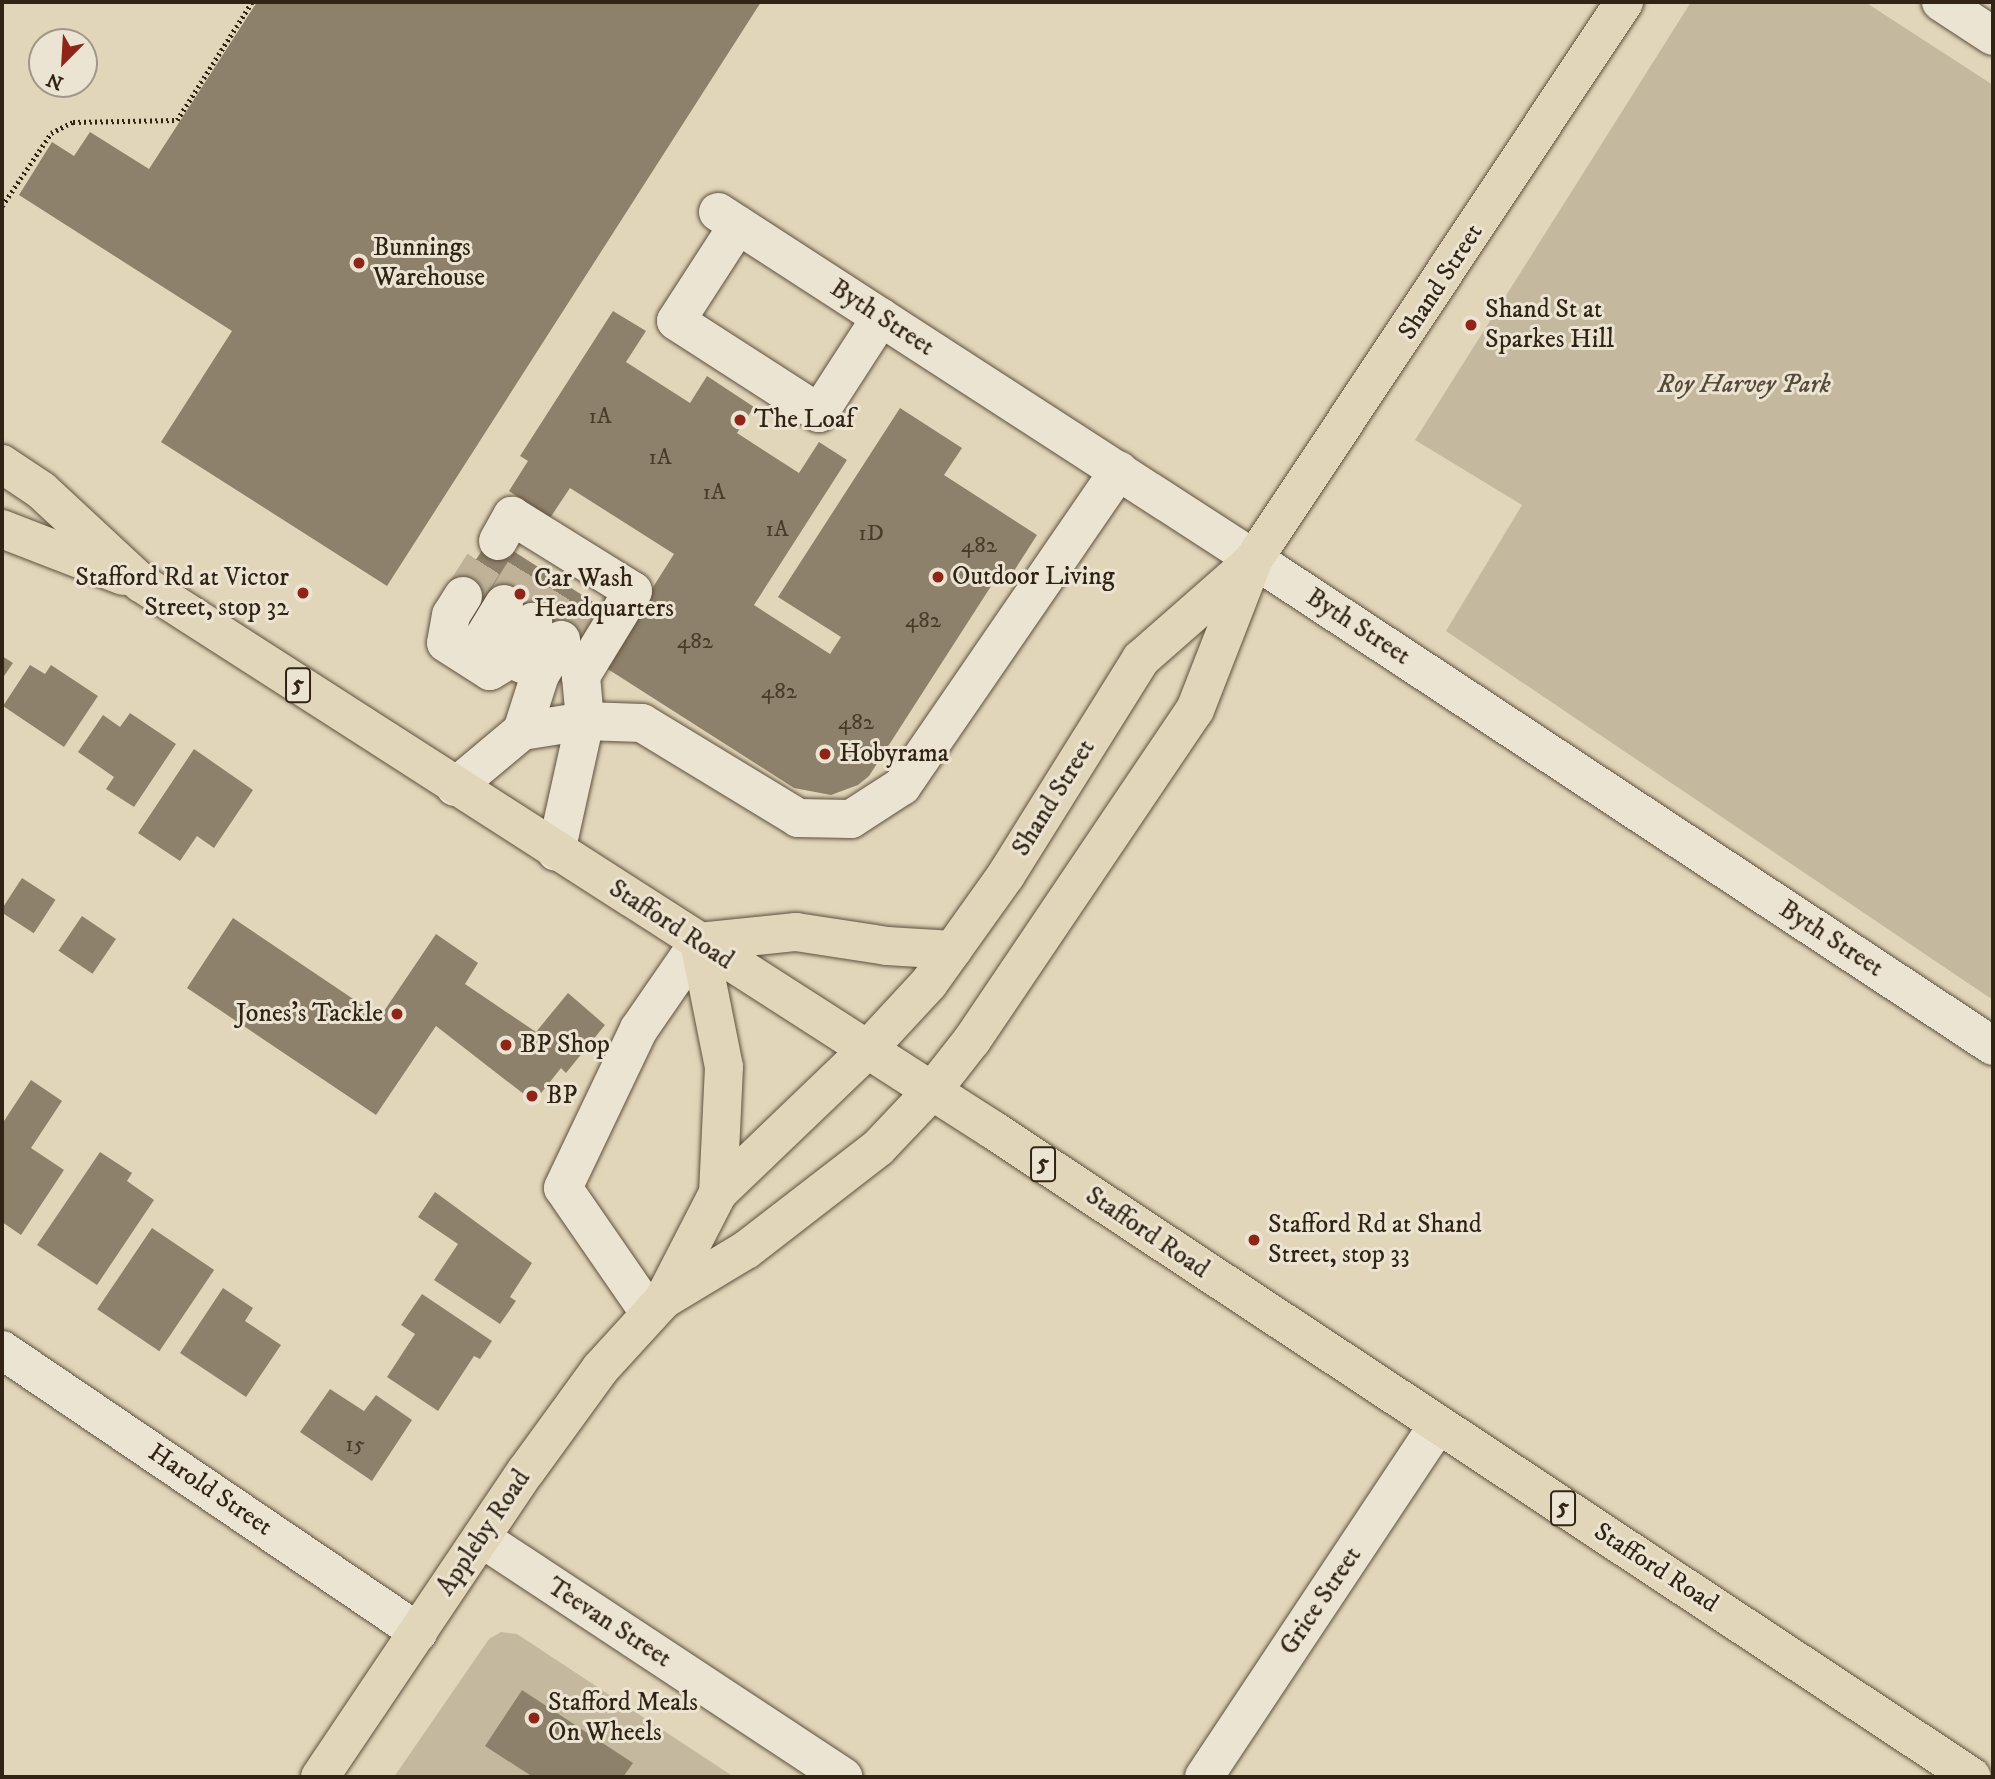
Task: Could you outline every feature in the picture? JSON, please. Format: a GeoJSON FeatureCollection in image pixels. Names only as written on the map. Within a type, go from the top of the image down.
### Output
{"type":"FeatureCollection","features":[{"type":"Feature","properties":{"kind":"main road","name":"Shand Street"},"geometry":{"type":"LineString","coordinates":[[932,1091],[977,1032],[1195,710],[1254,559],[1624,2]]}},
{"type":"Feature","properties":{"kind":"main road","name":"Stafford Road"},"geometry":{"type":"LineString","coordinates":[[2,464],[41,490],[141,583],[932,1091],[1972,1777]]}},
{"type":"Feature","properties":{"kind":"main road","name":"Stafford Road"},"geometry":{"type":"LineString","coordinates":[[2,529],[141,583]]}},
{"type":"Feature","properties":{"kind":"main road","name":"Shand Street"},"geometry":{"type":"LineString","coordinates":[[867,1050],[929,984],[953,950],[1141,659],[1254,559]]}},
{"type":"Feature","properties":{"kind":"main road"},"geometry":{"type":"LineString","coordinates":[[718,1193],[724,1067],[699,942],[796,932],[887,947],[953,950]]}},
{"type":"Feature","properties":{"kind":"main road","name":"Appleby Road"},"geometry":{"type":"LineString","coordinates":[[320,1777],[481,1538],[600,1369],[656,1307],[718,1193],[867,1050]]}},
{"type":"Feature","properties":{"kind":"main road","name":"Appleby Road"},"geometry":{"type":"LineString","coordinates":[[656,1307],[746,1250],[877,1148],[932,1091]]}},
{"type":"Feature","properties":{"kind":"street"},"geometry":{"type":"LineString","coordinates":[[1941,2],[1993,36]]}},
{"type":"Feature","properties":{"kind":"street","name":"Byth Street"},"geometry":{"type":"LineString","coordinates":[[881,317],[819,413],[676,321],[728,218],[1119,470],[1993,1046]]}},
{"type":"Feature","properties":{"kind":"street"},"geometry":{"type":"LineString","coordinates":[[455,787],[522,731],[585,721],[642,723],[798,818],[850,819],[902,786],[1119,470]]}},
{"type":"Feature","properties":{"kind":"street"},"geometry":{"type":"LineString","coordinates":[[498,541],[512,516],[567,567],[633,591],[581,676],[585,721],[556,852]]}},
{"type":"Feature","properties":{"kind":"street"},"geometry":{"type":"LineString","coordinates":[[463,596],[451,615],[446,643],[490,671],[526,666],[581,676]]}},
{"type":"Feature","properties":{"kind":"street"},"geometry":{"type":"LineString","coordinates":[[522,731],[526,666],[533,622],[482,640],[526,666]]}},
{"type":"Feature","properties":{"kind":"street"},"geometry":{"type":"LineString","coordinates":[[656,1307],[563,1188],[639,1029],[699,942]]}},
{"type":"Feature","properties":{"kind":"street","name":"Harold Street"},"geometry":{"type":"LineString","coordinates":[[2,1350],[418,1632]]}},
{"type":"Feature","properties":{"kind":"street","name":"Grice Street"},"geometry":{"type":"LineString","coordinates":[[1204,1777],[1438,1425]]}},
{"type":"Feature","properties":{"kind":"street","name":"Teevan Street"},"geometry":{"type":"LineString","coordinates":[[481,1538],[842,1777]]}},
{"type":"Feature","properties":{"kind":"path"},"geometry":{"type":"LineString","coordinates":[[2,206],[51,133],[73,122],[177,120],[252,2]]}},
{"type":"Feature","properties":{"kind":"green space","name":"Roy Harvey Park"},"geometry":{"type":"Polygon","coordinates":[[[1691,2],[1865,2],[1993,85],[1993,1000],[1446,631],[1522,505],[1415,440],[1691,2]]]}},
{"type":"Feature","properties":{"kind":"green space"},"geometry":{"type":"Polygon","coordinates":[[[501,1632],[517,1634],[734,1777],[394,1777],[489,1639],[501,1632]]]}},
{"type":"Feature","properties":{"kind":"building","name":"Bunnings Warehouse"},"geometry":{"type":"Polygon","coordinates":[[[257,2],[761,2],[387,586],[161,442],[232,331],[19,195],[52,142],[74,156],[90,132],[149,169],[257,2]]]}},
{"type":"Feature","properties":{"kind":"building"},"geometry":{"type":"Polygon","coordinates":[[[613,311],[646,331],[626,362],[690,403],[707,376],[754,407],[737,433],[799,473],[819,442],[847,460],[754,605],[830,654],[841,637],[778,597],[900,408],[962,448],[944,475],[1037,535],[1005,585],[995,580],[869,776],[858,785],[831,795],[794,788],[603,666],[674,554],[570,488],[550,518],[509,491],[528,461],[520,456],[613,311]]]}},
{"type":"Feature","properties":{"kind":"building","name":"Car Wash Headquarters"},"geometry":{"type":"Polygon","coordinates":[[[491,537],[612,614],[585,655],[486,611],[455,591],[491,537]]]}},
{"type":"Feature","properties":{"kind":"building"},"geometry":{"type":"Polygon","coordinates":[[[2,656],[13,663],[2,679],[2,656]]]}},
{"type":"Feature","properties":{"kind":"building"},"geometry":{"type":"Polygon","coordinates":[[[30,665],[45,674],[51,665],[98,696],[64,747],[3,706],[30,665]]]}},
{"type":"Feature","properties":{"kind":"building"},"geometry":{"type":"Polygon","coordinates":[[[130,713],[176,744],[134,807],[106,789],[114,777],[78,752],[103,715],[120,727],[130,713]]]}},
{"type":"Feature","properties":{"kind":"building"},"geometry":{"type":"Polygon","coordinates":[[[194,749],[253,790],[214,848],[197,836],[180,861],[138,833],[194,749]]]}},
{"type":"Feature","properties":{"kind":"building"},"geometry":{"type":"Polygon","coordinates":[[[22,878],[56,900],[34,933],[2,913],[22,878]]]}},
{"type":"Feature","properties":{"kind":"building"},"geometry":{"type":"Polygon","coordinates":[[[82,916],[116,939],[93,974],[59,951],[82,916]]]}},
{"type":"Feature","properties":{"kind":"building"},"geometry":{"type":"Polygon","coordinates":[[[233,918],[380,1017],[436,934],[478,963],[465,984],[536,1032],[568,993],[605,1025],[566,1073],[561,1068],[534,1102],[436,1026],[376,1115],[187,988],[233,918]]]}},
{"type":"Feature","properties":{"kind":"building"},"geometry":{"type":"Polygon","coordinates":[[[31,1080],[62,1101],[31,1148],[64,1170],[21,1235],[2,1222],[2,1124],[31,1080]]]}},
{"type":"Feature","properties":{"kind":"building"},"geometry":{"type":"Polygon","coordinates":[[[100,1152],[132,1173],[127,1181],[154,1200],[97,1285],[37,1245],[100,1152]]]}},
{"type":"Feature","properties":{"kind":"building"},"geometry":{"type":"Polygon","coordinates":[[[435,1192],[532,1263],[510,1297],[516,1301],[500,1324],[434,1280],[458,1244],[418,1217],[435,1192]]]}},
{"type":"Feature","properties":{"kind":"building"},"geometry":{"type":"Polygon","coordinates":[[[152,1228],[214,1270],[159,1351],[97,1309],[152,1228]]]}},
{"type":"Feature","properties":{"kind":"building"},"geometry":{"type":"Polygon","coordinates":[[[223,1288],[253,1308],[245,1321],[281,1345],[246,1397],[180,1353],[223,1288]]]}},
{"type":"Feature","properties":{"kind":"building"},"geometry":{"type":"Polygon","coordinates":[[[422,1294],[492,1341],[480,1359],[474,1356],[438,1411],[387,1377],[415,1334],[401,1325],[422,1294]]]}},
{"type":"Feature","properties":{"kind":"building"},"geometry":{"type":"Polygon","coordinates":[[[330,1389],[364,1411],[376,1395],[412,1420],[372,1481],[300,1432],[330,1389]]]}},
{"type":"Feature","properties":{"kind":"building","name":"Stafford Meals On Wheels"},"geometry":{"type":"Polygon","coordinates":[[[522,1690],[633,1763],[623,1777],[533,1777],[485,1746],[522,1690]]]}},
{"type":"Feature","properties":{"kind":"tunnel"},"geometry":{"type":"LineString","coordinates":[[463,596],[498,541]]}},
{"type":"Feature","properties":{"kind":"tunnel"},"geometry":{"type":"LineString","coordinates":[[504,604],[530,562]]}},
{"type":"Feature","properties":{"kind":"tunnel"},"geometry":{"type":"LineString","coordinates":[[533,622],[559,580]]}},
{"type":"Feature","properties":{"kind":"tunnel"},"geometry":{"type":"LineString","coordinates":[[561,640],[587,598]]}},
{"type":"Feature","properties":{"kind":"place","name":"Bunnings Warehouse"},"geometry":{"type":"Point","coordinates":[359,263]}},
{"type":"Feature","properties":{"kind":"place","name":"Shand St at Sparkes Hill"},"geometry":{"type":"Point","coordinates":[1471,325]}},
{"type":"Feature","properties":{"kind":"place","name":"The Loaf"},"geometry":{"type":"Point","coordinates":[740,420]}},
{"type":"Feature","properties":{"kind":"place","name":"Outdoor Living"},"geometry":{"type":"Point","coordinates":[938,577]}},
{"type":"Feature","properties":{"kind":"place","name":"Stafford Rd at Victor Street, stop 32"},"geometry":{"type":"Point","coordinates":[303,593]}},
{"type":"Feature","properties":{"kind":"place","name":"Car Wash Headquarters"},"geometry":{"type":"Point","coordinates":[520,594]}},
{"type":"Feature","properties":{"kind":"place","name":"Hobyrama"},"geometry":{"type":"Point","coordinates":[825,754]}},
{"type":"Feature","properties":{"kind":"place","name":"Jones's Tackle"},"geometry":{"type":"Point","coordinates":[397,1014]}},
{"type":"Feature","properties":{"kind":"place","name":"BP Shop"},"geometry":{"type":"Point","coordinates":[506,1045]}},
{"type":"Feature","properties":{"kind":"place","name":"BP"},"geometry":{"type":"Point","coordinates":[532,1096]}},
{"type":"Feature","properties":{"kind":"place","name":"Stafford Rd at Shand Street, stop 33"},"geometry":{"type":"Point","coordinates":[1254,1240]}},
{"type":"Feature","properties":{"kind":"place","name":"Stafford Meals On Wheels"},"geometry":{"type":"Point","coordinates":[534,1718]}}]}
